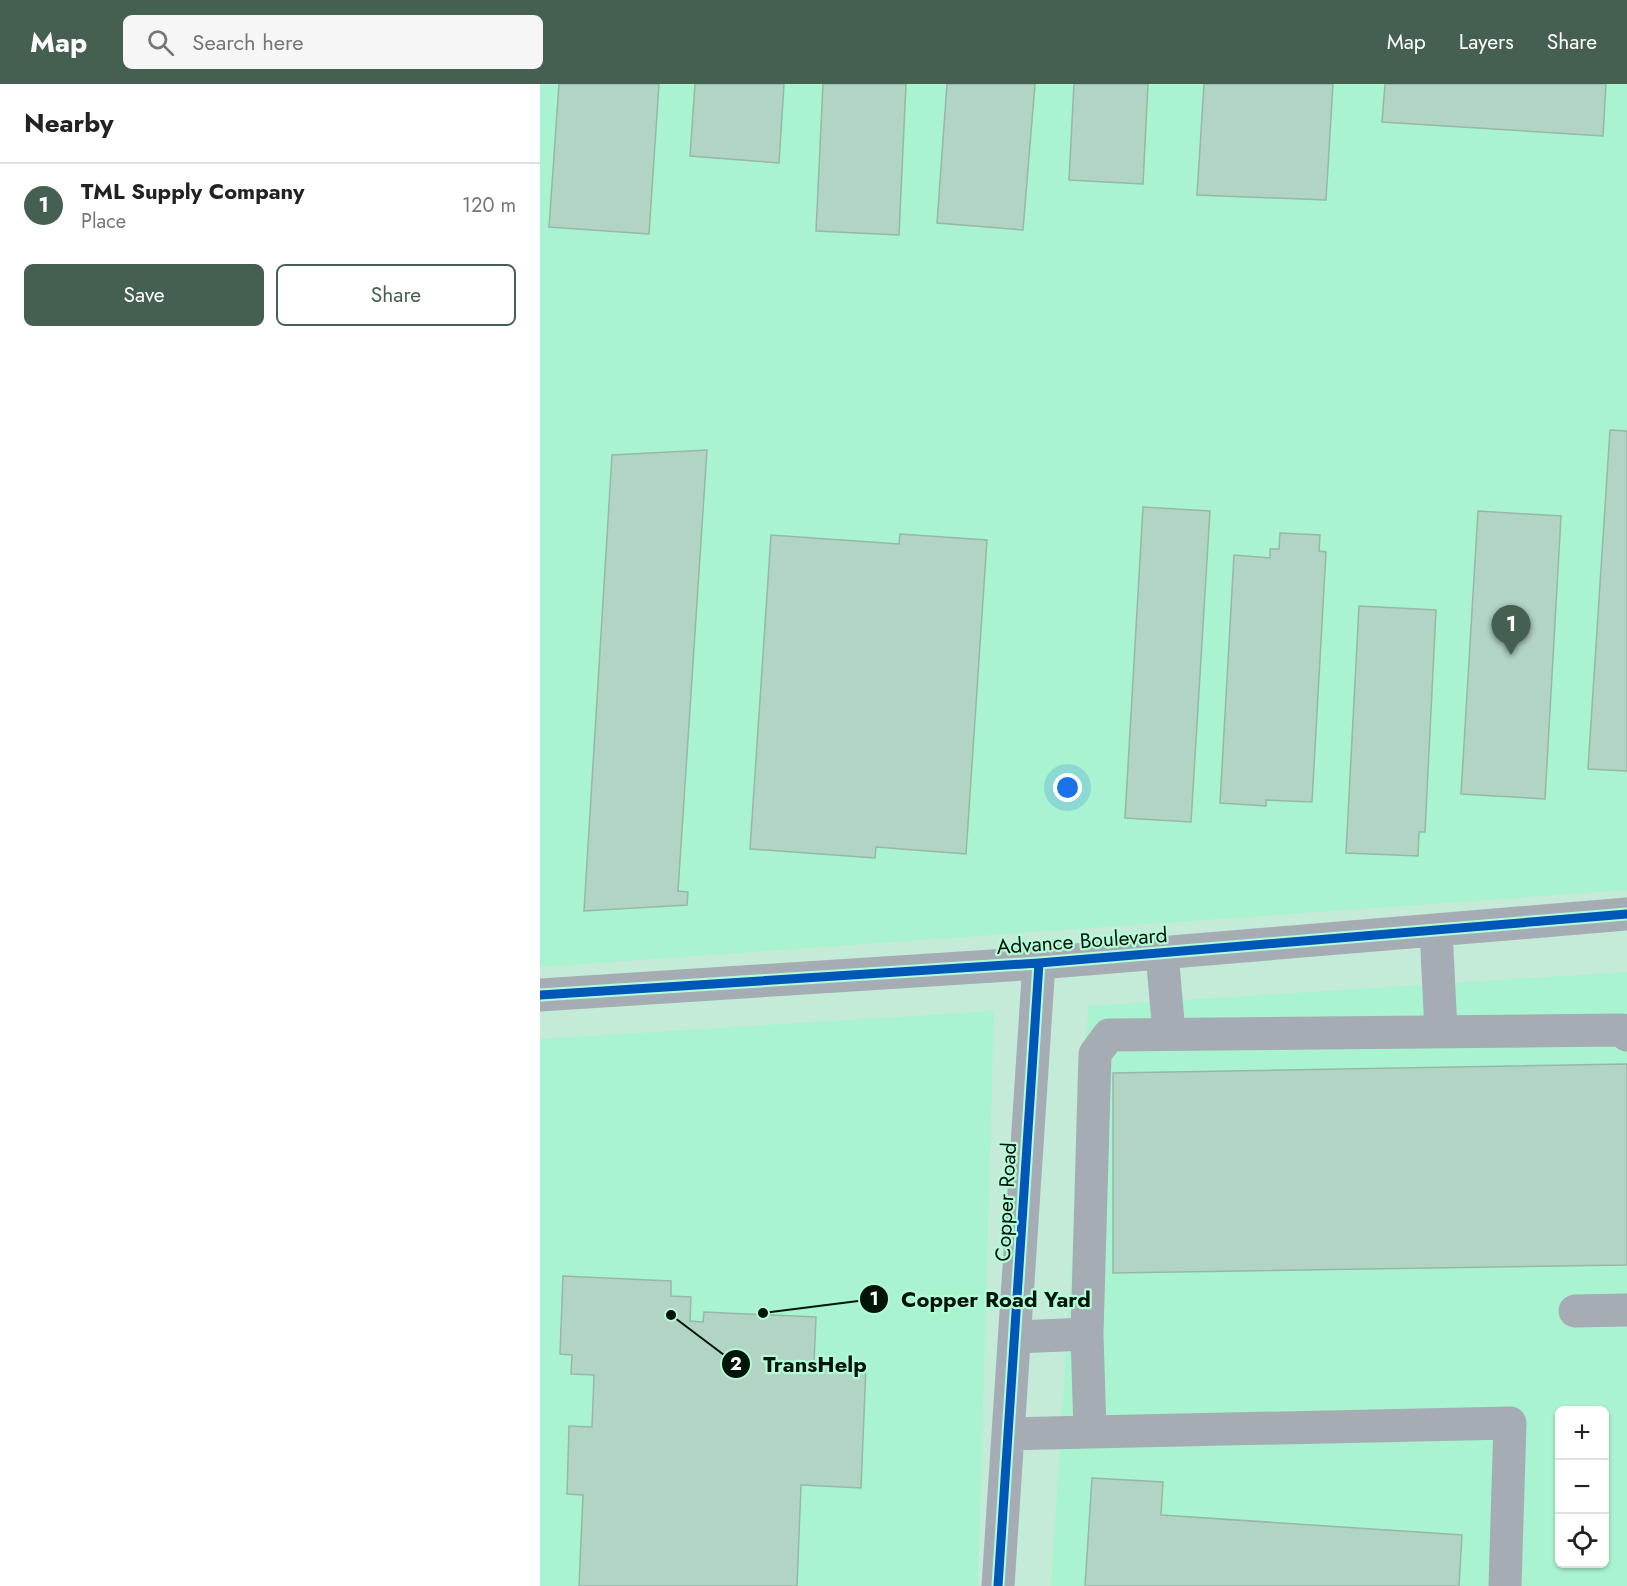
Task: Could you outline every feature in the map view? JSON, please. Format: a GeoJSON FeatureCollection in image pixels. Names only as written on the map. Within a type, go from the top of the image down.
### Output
{"type":"FeatureCollection","features":[{"type":"Feature","properties":{"kind":"street","name":"Advance Boulevard"},"geometry":{"type":"LineString","coordinates":[[540,994],[1038,963],[1627,914]]}},
{"type":"Feature","properties":{"kind":"street"},"geometry":{"type":"LineString","coordinates":[[1436,930],[1441,1031]]}},
{"type":"Feature","properties":{"kind":"street"},"geometry":{"type":"LineString","coordinates":[[1162,953],[1169,1033]]}},
{"type":"Feature","properties":{"kind":"street","name":"Copper Road"},"geometry":{"type":"LineString","coordinates":[[998,1586],[1038,963]]}},
{"type":"Feature","properties":{"kind":"street"},"geometry":{"type":"LineString","coordinates":[[1090,1432],[1087,1334],[1095,1054],[1109,1035],[1623,1030],[1627,1035]]}},
{"type":"Feature","properties":{"kind":"street"},"geometry":{"type":"LineString","coordinates":[[1575,1311],[1627,1310]]}},
{"type":"Feature","properties":{"kind":"street"},"geometry":{"type":"LineString","coordinates":[[1015,1337],[1087,1334]]}},
{"type":"Feature","properties":{"kind":"street"},"geometry":{"type":"LineString","coordinates":[[1008,1434],[1510,1424],[1505,1586]]}},
{"type":"Feature","properties":{"kind":"shaded area"},"geometry":{"type":"Polygon","coordinates":[[[540,84],[1627,84],[1627,890],[540,967],[540,84]]]}},
{"type":"Feature","properties":{"kind":"shaded area"},"geometry":{"type":"Polygon","coordinates":[[[1627,972],[1627,1586],[1051,1586],[1088,1006],[1627,972]]]}},
{"type":"Feature","properties":{"kind":"shaded area"},"geometry":{"type":"Polygon","coordinates":[[[994,1011],[978,1586],[540,1586],[540,1039],[994,1011]]]}},
{"type":"Feature","properties":{"kind":"building"},"geometry":{"type":"Polygon","coordinates":[[[559,84],[659,84],[649,234],[549,227],[559,84]]]}},
{"type":"Feature","properties":{"kind":"building"},"geometry":{"type":"Polygon","coordinates":[[[695,84],[784,84],[779,163],[690,156],[695,84]]]}},
{"type":"Feature","properties":{"kind":"building"},"geometry":{"type":"Polygon","coordinates":[[[823,84],[906,84],[899,235],[816,231],[823,84]]]}},
{"type":"Feature","properties":{"kind":"building"},"geometry":{"type":"Polygon","coordinates":[[[947,84],[1035,84],[1023,230],[937,223],[947,84]]]}},
{"type":"Feature","properties":{"kind":"building"},"geometry":{"type":"Polygon","coordinates":[[[1074,84],[1148,84],[1143,184],[1069,180],[1074,84]]]}},
{"type":"Feature","properties":{"kind":"building"},"geometry":{"type":"Polygon","coordinates":[[[1204,84],[1333,84],[1326,200],[1197,195],[1204,84]]]}},
{"type":"Feature","properties":{"kind":"building"},"geometry":{"type":"Polygon","coordinates":[[[1385,84],[1606,84],[1603,136],[1382,122],[1385,84]]]}},
{"type":"Feature","properties":{"kind":"building"},"geometry":{"type":"Polygon","coordinates":[[[1610,430],[1627,431],[1627,771],[1588,769],[1610,430]]]}},
{"type":"Feature","properties":{"kind":"building"},"geometry":{"type":"Polygon","coordinates":[[[707,450],[678,891],[688,892],[687,905],[584,911],[612,455],[707,450]]]}},
{"type":"Feature","properties":{"kind":"building"},"geometry":{"type":"Polygon","coordinates":[[[1143,507],[1210,511],[1191,822],[1125,818],[1143,507]]]}},
{"type":"Feature","properties":{"kind":"building"},"geometry":{"type":"Polygon","coordinates":[[[1478,511],[1561,516],[1545,799],[1461,794],[1478,511]]]}},
{"type":"Feature","properties":{"kind":"building"},"geometry":{"type":"Polygon","coordinates":[[[1280,533],[1320,535],[1319,551],[1326,552],[1312,802],[1266,800],[1266,806],[1220,803],[1234,555],[1270,558],[1270,549],[1279,549],[1280,533]]]}},
{"type":"Feature","properties":{"kind":"building"},"geometry":{"type":"Polygon","coordinates":[[[900,534],[987,540],[966,854],[876,847],[875,858],[750,849],[771,535],[899,544],[900,534]]]}},
{"type":"Feature","properties":{"kind":"building"},"geometry":{"type":"Polygon","coordinates":[[[1359,606],[1436,610],[1425,832],[1419,832],[1418,856],[1346,853],[1359,606]]]}},
{"type":"Feature","properties":{"kind":"building"},"geometry":{"type":"Polygon","coordinates":[[[1627,1064],[1627,1265],[1113,1273],[1113,1073],[1627,1064]]]}},
{"type":"Feature","properties":{"kind":"building"},"geometry":{"type":"Polygon","coordinates":[[[563,1276],[671,1281],[671,1296],[691,1297],[690,1321],[703,1322],[704,1312],[816,1317],[814,1363],[866,1366],[861,1488],[801,1485],[797,1586],[579,1586],[583,1495],[567,1494],[569,1426],[592,1427],[594,1375],[571,1374],[572,1355],[560,1354],[563,1276]]]}},
{"type":"Feature","properties":{"kind":"building"},"geometry":{"type":"Polygon","coordinates":[[[1092,1478],[1163,1482],[1161,1515],[1462,1535],[1459,1586],[1085,1586],[1092,1478]]]}},
{"type":"Feature","properties":{"kind":"cycle path"},"geometry":{"type":"LineString","coordinates":[[540,995],[1039,963],[1627,914]]}},
{"type":"Feature","properties":{"kind":"cycle path"},"geometry":{"type":"LineString","coordinates":[[998,1586],[1039,963]]}},
{"type":"Feature","properties":{"kind":"place","name":"TML Supply Company"},"geometry":{"type":"Point","coordinates":[1511,655]}},
{"type":"Feature","properties":{"kind":"place","name":"Copper Road Yard"},"geometry":{"type":"Point","coordinates":[763,1313]}},
{"type":"Feature","properties":{"kind":"place","name":"TransHelp"},"geometry":{"type":"Point","coordinates":[671,1315]}}]}
